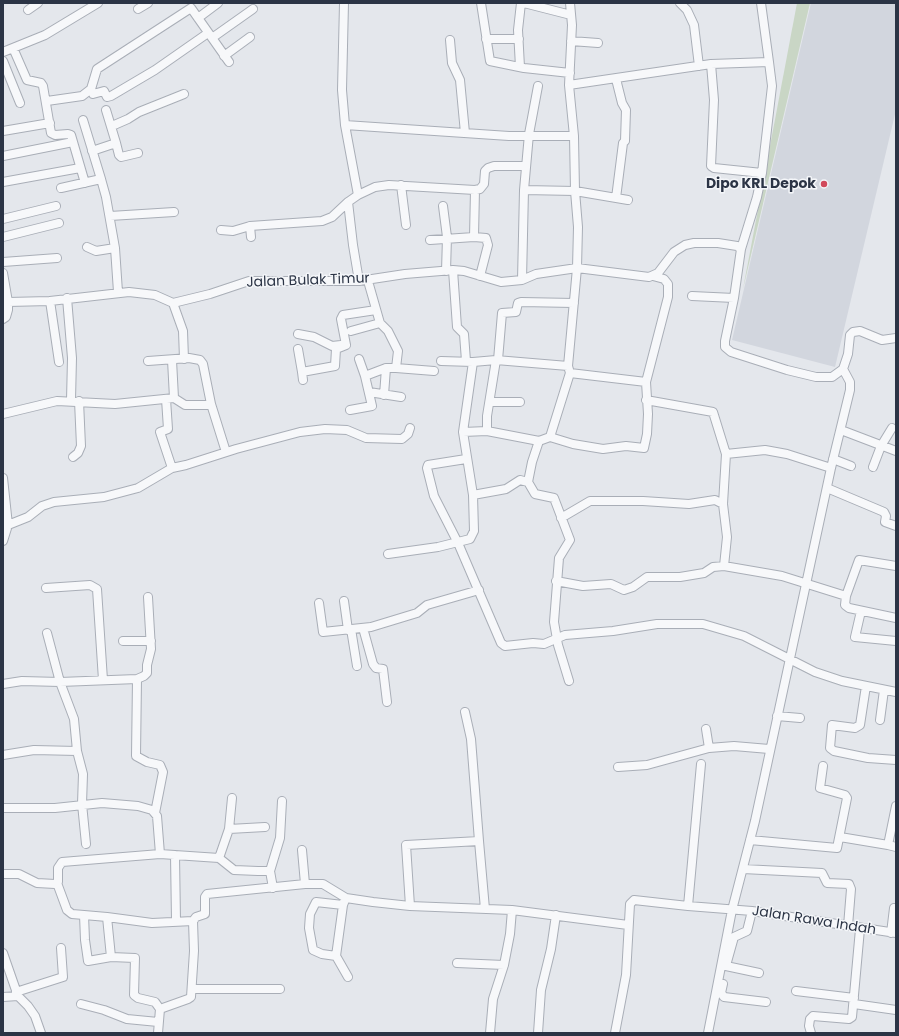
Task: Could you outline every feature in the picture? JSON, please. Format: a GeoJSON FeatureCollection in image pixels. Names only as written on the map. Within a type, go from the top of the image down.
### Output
{"type":"FeatureCollection","features":[{"type":"Feature","properties":{"kind":"street"},"geometry":{"type":"LineString","coordinates":[[28,10],[38,3]]}},
{"type":"Feature","properties":{"kind":"street"},"geometry":{"type":"LineString","coordinates":[[3,52],[45,35],[98,3]]}},
{"type":"Feature","properties":{"kind":"street"},"geometry":{"type":"LineString","coordinates":[[138,9],[148,3]]}},
{"type":"Feature","properties":{"kind":"street"},"geometry":{"type":"LineString","coordinates":[[198,18],[218,3]]}},
{"type":"Feature","properties":{"kind":"street"},"geometry":{"type":"LineString","coordinates":[[344,3],[342,90],[345,125],[358,194]]}},
{"type":"Feature","properties":{"kind":"street"},"geometry":{"type":"LineString","coordinates":[[481,3],[490,61],[520,67],[570,73]]}},
{"type":"Feature","properties":{"kind":"street"},"geometry":{"type":"LineString","coordinates":[[520,67],[519,39],[522,3],[571,15]]}},
{"type":"Feature","properties":{"kind":"street"},"geometry":{"type":"LineString","coordinates":[[550,437],[569,370],[577,268],[578,227],[575,191],[574,136],[569,85],[571,41],[570,3]]}},
{"type":"Feature","properties":{"kind":"street"},"geometry":{"type":"LineString","coordinates":[[680,3],[687,10],[694,25],[699,66]]}},
{"type":"Feature","properties":{"kind":"street"},"geometry":{"type":"LineString","coordinates":[[761,3],[772,86],[762,173],[757,197],[741,249],[734,298],[724,345],[727,349],[769,365],[816,377],[832,377],[843,369],[848,354],[850,335],[853,332],[860,331],[882,340],[896,338]]}},
{"type":"Feature","properties":{"kind":"street"},"geometry":{"type":"LineString","coordinates":[[47,101],[82,96],[91,89],[97,69],[190,6],[226,59],[250,37]]}},
{"type":"Feature","properties":{"kind":"street"},"geometry":{"type":"LineString","coordinates":[[91,89],[93,94],[104,91],[107,97],[111,96],[253,9]]}},
{"type":"Feature","properties":{"kind":"street"},"geometry":{"type":"LineString","coordinates":[[486,39],[519,39]]}},
{"type":"Feature","properties":{"kind":"street"},"geometry":{"type":"LineString","coordinates":[[450,40],[452,63],[460,80],[465,133]]}},
{"type":"Feature","properties":{"kind":"street"},"geometry":{"type":"LineString","coordinates":[[571,41],[598,43]]}},
{"type":"Feature","properties":{"kind":"street"},"geometry":{"type":"LineString","coordinates":[[13,48],[27,80],[41,82],[47,101],[51,133],[55,135],[68,134],[73,142],[85,183]]}},
{"type":"Feature","properties":{"kind":"street"},"geometry":{"type":"LineString","coordinates":[[3,61],[20,103]]}},
{"type":"Feature","properties":{"kind":"street"},"geometry":{"type":"LineString","coordinates":[[569,85],[711,64],[769,62]]}},
{"type":"Feature","properties":{"kind":"street"},"geometry":{"type":"LineString","coordinates":[[711,64],[714,100],[711,166],[714,168],[762,173]]}},
{"type":"Feature","properties":{"kind":"street"},"geometry":{"type":"LineString","coordinates":[[616,79],[622,103],[626,110],[625,141],[623,143],[616,198]]}},
{"type":"Feature","properties":{"kind":"street"},"geometry":{"type":"LineString","coordinates":[[522,280],[524,190],[529,134],[538,86]]}},
{"type":"Feature","properties":{"kind":"street"},"geometry":{"type":"LineString","coordinates":[[112,126],[139,112],[184,94]]}},
{"type":"Feature","properties":{"kind":"street"},"geometry":{"type":"LineString","coordinates":[[106,110],[112,126],[119,155],[121,157],[138,153]]}},
{"type":"Feature","properties":{"kind":"street"},"geometry":{"type":"LineString","coordinates":[[83,120],[101,179],[110,216],[115,248],[118,292]]}},
{"type":"Feature","properties":{"kind":"street"},"geometry":{"type":"LineString","coordinates":[[3,131],[50,123]]}},
{"type":"Feature","properties":{"kind":"street"},"geometry":{"type":"LineString","coordinates":[[345,125],[509,136],[529,134],[574,136]]}},
{"type":"Feature","properties":{"kind":"street"},"geometry":{"type":"LineString","coordinates":[[3,156],[73,142]]}},
{"type":"Feature","properties":{"kind":"street"},"geometry":{"type":"LineString","coordinates":[[92,152],[116,143]]}},
{"type":"Feature","properties":{"kind":"street"},"geometry":{"type":"LineString","coordinates":[[221,230],[233,231],[250,226],[322,221],[332,217],[358,194],[375,187],[401,185],[475,190],[480,189],[484,184],[485,171],[488,168],[494,166],[526,166]]}},
{"type":"Feature","properties":{"kind":"street"},"geometry":{"type":"LineString","coordinates":[[3,182],[80,168]]}},
{"type":"Feature","properties":{"kind":"street"},"geometry":{"type":"LineString","coordinates":[[61,188],[101,179]]}},
{"type":"Feature","properties":{"kind":"street"},"geometry":{"type":"LineString","coordinates":[[401,185],[406,225]]}},
{"type":"Feature","properties":{"kind":"street"},"geometry":{"type":"LineString","coordinates":[[474,236],[475,190]]}},
{"type":"Feature","properties":{"kind":"street"},"geometry":{"type":"LineString","coordinates":[[524,190],[575,191],[628,200]]}},
{"type":"Feature","properties":{"kind":"street"},"geometry":{"type":"LineString","coordinates":[[348,202],[352,245],[359,282]]}},
{"type":"Feature","properties":{"kind":"street"},"geometry":{"type":"LineString","coordinates":[[3,219],[56,206]]}},
{"type":"Feature","properties":{"kind":"street"},"geometry":{"type":"LineString","coordinates":[[388,554],[458,542],[470,539],[473,535],[473,495],[462,432],[469,362],[464,334],[457,327],[449,270],[443,206]]}},
{"type":"Feature","properties":{"kind":"street"},"geometry":{"type":"LineString","coordinates":[[110,216],[174,212]]}},
{"type":"Feature","properties":{"kind":"street"},"geometry":{"type":"LineString","coordinates":[[3,237],[59,223]]}},
{"type":"Feature","properties":{"kind":"street"},"geometry":{"type":"LineString","coordinates":[[250,226],[251,238]]}},
{"type":"Feature","properties":{"kind":"street"},"geometry":{"type":"LineString","coordinates":[[430,240],[447,237],[474,236],[483,237],[488,240],[480,276]]}},
{"type":"Feature","properties":{"kind":"street"},"geometry":{"type":"LineString","coordinates":[[653,276],[658,273],[674,252],[685,245],[694,243],[729,244],[737,246],[741,249]]}},
{"type":"Feature","properties":{"kind":"street"},"geometry":{"type":"LineString","coordinates":[[87,247],[96,251],[115,248]]}},
{"type":"Feature","properties":{"kind":"street"},"geometry":{"type":"LineString","coordinates":[[3,262],[58,258]]}},
{"type":"Feature","properties":{"kind":"street","name":"Jalan Bulak Timur"},"geometry":{"type":"LineString","coordinates":[[173,303],[210,294],[249,281],[359,282],[405,274],[449,270],[464,271],[501,282],[522,280],[536,274],[577,268],[653,276]]}},
{"type":"Feature","properties":{"kind":"street"},"geometry":{"type":"LineString","coordinates":[[3,272],[8,302],[6,317],[3,318]]}},
{"type":"Feature","properties":{"kind":"street"},"geometry":{"type":"LineString","coordinates":[[462,432],[487,431],[539,441],[550,437],[574,444],[603,449],[626,446],[644,448],[648,429],[646,382],[668,297],[668,284],[664,279],[653,276]]}},
{"type":"Feature","properties":{"kind":"street"},"geometry":{"type":"LineString","coordinates":[[368,281],[380,323],[388,331],[398,351],[396,368]]}},
{"type":"Feature","properties":{"kind":"street"},"geometry":{"type":"LineString","coordinates":[[8,302],[50,301],[118,292],[155,295],[173,303],[183,331],[184,359]]}},
{"type":"Feature","properties":{"kind":"street"},"geometry":{"type":"LineString","coordinates":[[692,296],[734,298]]}},
{"type":"Feature","properties":{"kind":"street"},"geometry":{"type":"LineString","coordinates":[[67,298],[75,401],[81,446],[78,453],[73,457]]}},
{"type":"Feature","properties":{"kind":"street"},"geometry":{"type":"LineString","coordinates":[[50,301],[59,362]]}},
{"type":"Feature","properties":{"kind":"street"},"geometry":{"type":"LineString","coordinates":[[487,431],[502,313],[516,312],[518,303],[521,302],[533,304],[574,303]]}},
{"type":"Feature","properties":{"kind":"street"},"geometry":{"type":"LineString","coordinates":[[346,345],[341,319],[343,315],[376,310]]}},
{"type":"Feature","properties":{"kind":"street"},"geometry":{"type":"LineString","coordinates":[[351,331],[380,323]]}},
{"type":"Feature","properties":{"kind":"street"},"geometry":{"type":"LineString","coordinates":[[298,334],[314,337],[332,346],[346,345]]}},
{"type":"Feature","properties":{"kind":"street"},"geometry":{"type":"LineString","coordinates":[[298,349],[302,376],[335,366],[336,349],[346,345]]}},
{"type":"Feature","properties":{"kind":"street"},"geometry":{"type":"LineString","coordinates":[[148,361],[184,359],[200,360],[203,364],[211,405],[226,452]]}},
{"type":"Feature","properties":{"kind":"street"},"geometry":{"type":"LineString","coordinates":[[350,410],[371,406],[365,376],[359,359]]}},
{"type":"Feature","properties":{"kind":"street"},"geometry":{"type":"LineString","coordinates":[[172,360],[168,429],[160,432],[172,468]]}},
{"type":"Feature","properties":{"kind":"street"},"geometry":{"type":"LineString","coordinates":[[441,361],[469,362],[497,360],[646,382]]}},
{"type":"Feature","properties":{"kind":"street"},"geometry":{"type":"LineString","coordinates":[[384,395],[386,368]]}},
{"type":"Feature","properties":{"kind":"street"},"geometry":{"type":"LineString","coordinates":[[365,376],[386,368],[434,372]]}},
{"type":"Feature","properties":{"kind":"street"},"geometry":{"type":"LineString","coordinates":[[708,1033],[732,910],[750,840],[833,459],[850,390],[850,382],[843,369]]}},
{"type":"Feature","properties":{"kind":"street"},"geometry":{"type":"LineString","coordinates":[[369,392],[401,397]]}},
{"type":"Feature","properties":{"kind":"street"},"geometry":{"type":"LineString","coordinates":[[3,414],[57,401],[115,404],[170,399],[185,405],[211,405]]}},
{"type":"Feature","properties":{"kind":"street"},"geometry":{"type":"LineString","coordinates":[[646,400],[713,412],[726,454],[723,504],[727,537],[724,566]]}},
{"type":"Feature","properties":{"kind":"street"},"geometry":{"type":"LineString","coordinates":[[490,402],[520,402]]}},
{"type":"Feature","properties":{"kind":"street"},"geometry":{"type":"LineString","coordinates":[[5,535],[42,506],[54,502],[104,497],[138,488],[172,468],[300,432],[316,430],[347,430],[366,438],[402,439],[408,434],[410,428]]}},
{"type":"Feature","properties":{"kind":"street"},"geometry":{"type":"LineString","coordinates":[[873,467],[881,446],[892,428]]}},
{"type":"Feature","properties":{"kind":"street"},"geometry":{"type":"LineString","coordinates":[[841,430],[896,451]]}},
{"type":"Feature","properties":{"kind":"street"},"geometry":{"type":"LineString","coordinates":[[539,441],[532,462],[528,482],[535,494],[554,498],[570,540],[559,558],[554,622],[556,638],[569,681]]}},
{"type":"Feature","properties":{"kind":"street"},"geometry":{"type":"LineString","coordinates":[[726,454],[765,450],[787,454],[831,468]]}},
{"type":"Feature","properties":{"kind":"street"},"geometry":{"type":"LineString","coordinates":[[466,459],[428,465],[427,468],[434,496],[458,542],[501,643],[505,646],[533,643],[544,644],[553,642],[556,638],[565,635],[613,632],[657,624],[703,624],[744,636],[815,672],[866,686],[896,692]]}},
{"type":"Feature","properties":{"kind":"street"},"geometry":{"type":"LineString","coordinates":[[833,459],[851,466]]}},
{"type":"Feature","properties":{"kind":"street"},"geometry":{"type":"LineString","coordinates":[[3,478],[5,535]]}},
{"type":"Feature","properties":{"kind":"street"},"geometry":{"type":"LineString","coordinates":[[473,495],[506,489],[520,480],[528,482]]}},
{"type":"Feature","properties":{"kind":"street"},"geometry":{"type":"LineString","coordinates":[[827,488],[884,512],[886,516],[885,522],[896,526]]}},
{"type":"Feature","properties":{"kind":"street"},"geometry":{"type":"LineString","coordinates":[[561,518],[590,502],[643,501],[689,504],[715,500],[723,504]]}},
{"type":"Feature","properties":{"kind":"street"},"geometry":{"type":"LineString","coordinates":[[896,566],[859,560],[846,596],[846,607],[896,618]]}},
{"type":"Feature","properties":{"kind":"street"},"geometry":{"type":"LineString","coordinates":[[556,581],[583,586],[611,584],[624,590],[633,587],[647,577],[680,577],[706,573],[713,567],[724,566],[775,574],[846,596]]}},
{"type":"Feature","properties":{"kind":"street"},"geometry":{"type":"LineString","coordinates":[[46,588],[90,585],[97,589],[103,680]]}},
{"type":"Feature","properties":{"kind":"street"},"geometry":{"type":"LineString","coordinates":[[319,603],[323,632],[363,628],[417,613],[427,605],[479,590]]}},
{"type":"Feature","properties":{"kind":"street"},"geometry":{"type":"LineString","coordinates":[[3,684],[22,681],[60,682],[137,679],[147,673],[150,641],[148,597]]}},
{"type":"Feature","properties":{"kind":"street"},"geometry":{"type":"LineString","coordinates":[[344,601],[357,666]]}},
{"type":"Feature","properties":{"kind":"street"},"geometry":{"type":"LineString","coordinates":[[861,611],[855,637],[896,641]]}},
{"type":"Feature","properties":{"kind":"street"},"geometry":{"type":"LineString","coordinates":[[363,628],[373,664],[376,668],[383,669],[387,702]]}},
{"type":"Feature","properties":{"kind":"street"},"geometry":{"type":"LineString","coordinates":[[47,633],[60,682],[74,719],[77,751],[83,774],[82,804],[86,844]]}},
{"type":"Feature","properties":{"kind":"street"},"geometry":{"type":"LineString","coordinates":[[123,641],[150,641]]}},
{"type":"Feature","properties":{"kind":"street"},"geometry":{"type":"LineString","coordinates":[[137,679],[136,756],[147,762],[160,766],[163,772],[155,813],[158,824],[160,854]]}},
{"type":"Feature","properties":{"kind":"street"},"geometry":{"type":"LineString","coordinates":[[866,686],[860,725],[855,728],[832,726],[830,748],[834,751],[868,758],[896,760]]}},
{"type":"Feature","properties":{"kind":"street"},"geometry":{"type":"LineString","coordinates":[[880,720],[884,690]]}},
{"type":"Feature","properties":{"kind":"street"},"geometry":{"type":"LineString","coordinates":[[465,712],[471,739],[485,909]]}},
{"type":"Feature","properties":{"kind":"street"},"geometry":{"type":"LineString","coordinates":[[778,716],[800,718]]}},
{"type":"Feature","properties":{"kind":"street"},"geometry":{"type":"LineString","coordinates":[[706,729],[709,748]]}},
{"type":"Feature","properties":{"kind":"street"},"geometry":{"type":"LineString","coordinates":[[618,767],[647,765],[709,748],[734,746],[769,749]]}},
{"type":"Feature","properties":{"kind":"street"},"geometry":{"type":"LineString","coordinates":[[3,755],[34,750],[77,751]]}},
{"type":"Feature","properties":{"kind":"street"},"geometry":{"type":"LineString","coordinates":[[688,906],[702,764]]}},
{"type":"Feature","properties":{"kind":"street"},"geometry":{"type":"LineString","coordinates":[[750,840],[837,848],[847,798],[845,795],[820,788],[823,766]]}},
{"type":"Feature","properties":{"kind":"street"},"geometry":{"type":"LineString","coordinates":[[219,858],[229,829],[232,798]]}},
{"type":"Feature","properties":{"kind":"street"},"geometry":{"type":"LineString","coordinates":[[273,888],[270,871],[280,838],[282,802]]}},
{"type":"Feature","properties":{"kind":"street"},"geometry":{"type":"LineString","coordinates":[[3,808],[55,808],[82,804],[123,804],[152,810],[155,813]]}},
{"type":"Feature","properties":{"kind":"street"},"geometry":{"type":"LineString","coordinates":[[888,845],[895,817],[896,806]]}},
{"type":"Feature","properties":{"kind":"street"},"geometry":{"type":"LineString","coordinates":[[229,829],[266,827]]}},
{"type":"Feature","properties":{"kind":"street"},"geometry":{"type":"LineString","coordinates":[[840,837],[896,847]]}},
{"type":"Feature","properties":{"kind":"street"},"geometry":{"type":"LineString","coordinates":[[410,906],[406,845],[479,841]]}},
{"type":"Feature","properties":{"kind":"street"},"geometry":{"type":"LineString","coordinates":[[302,850],[305,884]]}},
{"type":"Feature","properties":{"kind":"street"},"geometry":{"type":"LineString","coordinates":[[193,921],[152,923],[72,914],[67,910],[57,883],[59,865],[62,862],[160,854],[219,858],[234,870],[270,871]]}},
{"type":"Feature","properties":{"kind":"street"},"geometry":{"type":"LineString","coordinates":[[175,855],[176,921]]}},
{"type":"Feature","properties":{"kind":"street"},"geometry":{"type":"LineString","coordinates":[[742,869],[822,873],[827,883],[849,884],[851,889],[848,926]]}},
{"type":"Feature","properties":{"kind":"street"},"geometry":{"type":"LineString","coordinates":[[3,874],[19,874],[37,883],[57,883]]}},
{"type":"Feature","properties":{"kind":"street"},"geometry":{"type":"LineString","coordinates":[[160,1010],[163,1007],[188,999],[192,989],[194,951],[193,921],[196,917],[204,914],[205,897],[207,894],[305,884],[323,884],[344,901]]}},
{"type":"Feature","properties":{"kind":"street","name":"Jalan Rawa Indah"},"geometry":{"type":"LineString","coordinates":[[628,925],[630,904],[634,900],[752,911],[860,929],[894,933]]}},
{"type":"Feature","properties":{"kind":"street"},"geometry":{"type":"LineString","coordinates":[[344,901],[336,956],[348,977]]}},
{"type":"Feature","properties":{"kind":"street"},"geometry":{"type":"LineString","coordinates":[[336,956],[322,954],[314,950],[309,928],[310,914],[316,902],[344,901],[410,906],[512,910],[628,925],[626,975],[615,1033]]}},
{"type":"Feature","properties":{"kind":"street"},"geometry":{"type":"LineString","coordinates":[[894,908],[894,933]]}},
{"type":"Feature","properties":{"kind":"street"},"geometry":{"type":"LineString","coordinates":[[490,1033],[493,999],[504,965],[510,934],[512,910]]}},
{"type":"Feature","properties":{"kind":"street"},"geometry":{"type":"LineString","coordinates":[[752,911],[747,931],[734,937],[726,966],[722,995],[724,998],[766,1002]]}},
{"type":"Feature","properties":{"kind":"street"},"geometry":{"type":"LineString","coordinates":[[84,915],[87,960],[111,957],[135,958],[134,995],[138,998],[155,1002],[160,1010],[158,1033]]}},
{"type":"Feature","properties":{"kind":"street"},"geometry":{"type":"LineString","coordinates":[[538,1033],[541,990],[551,949],[556,915]]}},
{"type":"Feature","properties":{"kind":"street"},"geometry":{"type":"LineString","coordinates":[[107,917],[111,957]]}},
{"type":"Feature","properties":{"kind":"street"},"geometry":{"type":"LineString","coordinates":[[811,1033],[809,1026],[811,1017],[849,1019],[852,1017],[860,929]]}},
{"type":"Feature","properties":{"kind":"street"},"geometry":{"type":"LineString","coordinates":[[3,997],[17,994],[63,977],[61,948]]}},
{"type":"Feature","properties":{"kind":"street"},"geometry":{"type":"LineString","coordinates":[[3,953],[17,994],[35,1016],[41,1033]]}},
{"type":"Feature","properties":{"kind":"street"},"geometry":{"type":"LineString","coordinates":[[457,963],[504,965]]}},
{"type":"Feature","properties":{"kind":"street"},"geometry":{"type":"LineString","coordinates":[[726,966],[759,972]]}},
{"type":"Feature","properties":{"kind":"street"},"geometry":{"type":"LineString","coordinates":[[192,989],[280,989]]}},
{"type":"Feature","properties":{"kind":"street"},"geometry":{"type":"LineString","coordinates":[[796,991],[896,1010]]}},
{"type":"Feature","properties":{"kind":"street"},"geometry":{"type":"LineString","coordinates":[[81,1004],[104,1010],[127,1019],[158,1022]]}},
{"type":"Feature","properties":{"kind":"shaded area"},"geometry":{"type":"Polygon","coordinates":[[[811,3],[896,3],[896,110],[835,367],[732,340],[811,3]]]}},
{"type":"Feature","properties":{"kind":"green space"},"geometry":{"type":"Polygon","coordinates":[[[797,3],[810,3],[743,289],[797,3]]]}},
{"type":"Feature","properties":{"kind":"place","name":"Dipo KRL Depok"},"geometry":{"type":"Point","coordinates":[824,184]}}]}
